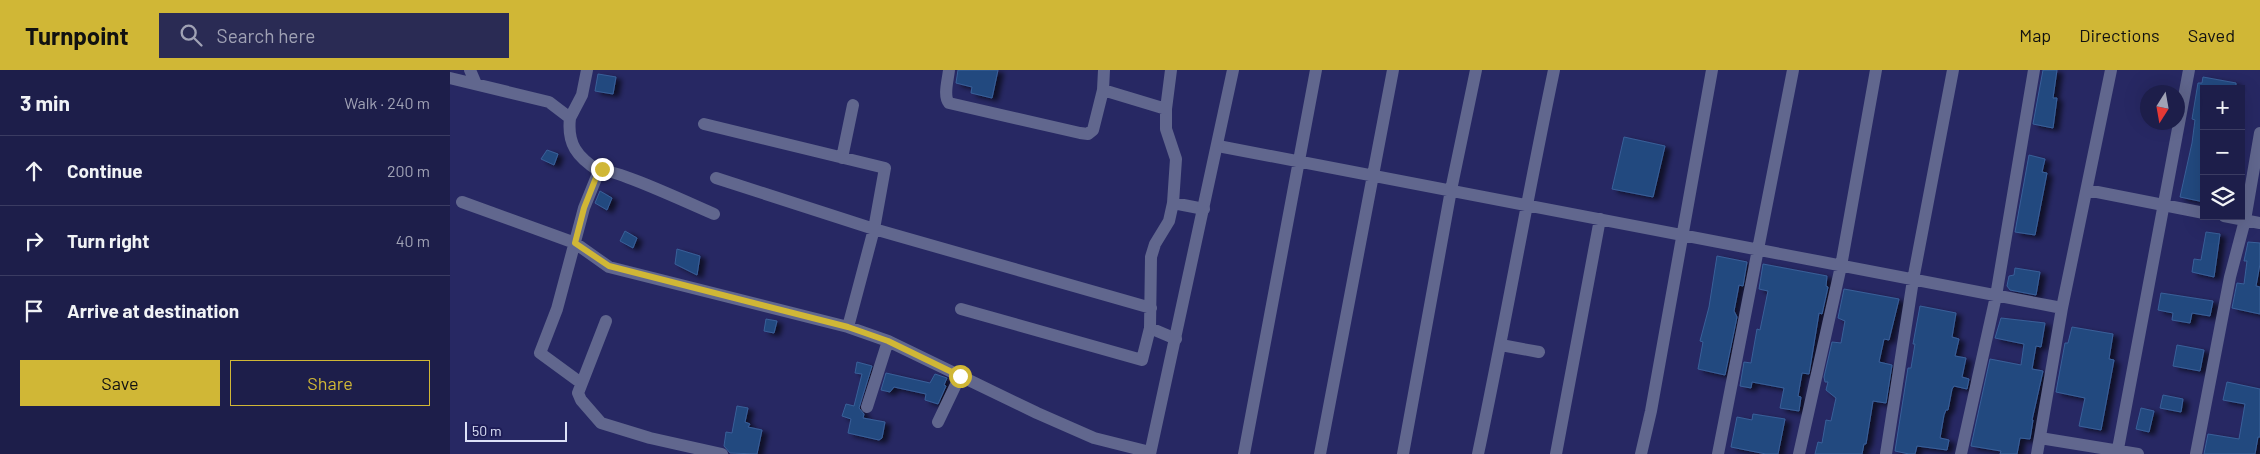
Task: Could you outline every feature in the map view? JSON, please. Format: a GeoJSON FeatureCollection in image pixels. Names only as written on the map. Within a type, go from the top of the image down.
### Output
{"type":"FeatureCollection","features":[{"type":"Feature","properties":{"kind":"street"},"geometry":{"type":"LineString","coordinates":[[470,70],[476,84]]}},
{"type":"Feature","properties":{"kind":"street"},"geometry":{"type":"LineString","coordinates":[[588,70],[582,95],[570,118],[568,132],[579,156],[599,170],[604,169],[623,174],[714,214]]}},
{"type":"Feature","properties":{"kind":"street"},"geometry":{"type":"LineString","coordinates":[[949,70],[946,94],[947,100],[950,103],[1088,134],[1093,130],[1103,90],[1104,70]]}},
{"type":"Feature","properties":{"kind":"street"},"geometry":{"type":"LineString","coordinates":[[961,309],[1142,360],[1150,328],[1151,257],[1155,244],[1169,221],[1173,203],[1176,159],[1166,129],[1166,109],[1171,70]]}},
{"type":"Feature","properties":{"kind":"street"},"geometry":{"type":"LineString","coordinates":[[462,202],[575,243],[609,266],[848,327],[888,341],[1094,438],[1150,453],[1233,70]]}},
{"type":"Feature","properties":{"kind":"street"},"geometry":{"type":"LineString","coordinates":[[1244,454],[1316,70]]}},
{"type":"Feature","properties":{"kind":"street"},"geometry":{"type":"LineString","coordinates":[[1320,454],[1393,70]]}},
{"type":"Feature","properties":{"kind":"street"},"geometry":{"type":"LineString","coordinates":[[1403,454],[1476,70]]}},
{"type":"Feature","properties":{"kind":"street"},"geometry":{"type":"LineString","coordinates":[[1478,454],[1554,70]]}},
{"type":"Feature","properties":{"kind":"street"},"geometry":{"type":"LineString","coordinates":[[1641,454],[1712,70]]}},
{"type":"Feature","properties":{"kind":"street"},"geometry":{"type":"LineString","coordinates":[[1718,454],[1794,70]]}},
{"type":"Feature","properties":{"kind":"street"},"geometry":{"type":"LineString","coordinates":[[1799,454],[1841,266],[1876,70]]}},
{"type":"Feature","properties":{"kind":"street"},"geometry":{"type":"LineString","coordinates":[[1886,454],[1913,280],[1953,70]]}},
{"type":"Feature","properties":{"kind":"street"},"geometry":{"type":"LineString","coordinates":[[1960,454],[1996,296],[2034,70]]}},
{"type":"Feature","properties":{"kind":"street"},"geometry":{"type":"LineString","coordinates":[[2037,454],[2062,308],[2111,70]]}},
{"type":"Feature","properties":{"kind":"street"},"geometry":{"type":"LineString","coordinates":[[2118,452],[2189,70]]}},
{"type":"Feature","properties":{"kind":"street"},"geometry":{"type":"LineString","coordinates":[[456,75],[476,84],[549,102],[570,118]]}},
{"type":"Feature","properties":{"kind":"street"},"geometry":{"type":"LineString","coordinates":[[1103,90],[1166,109]]}},
{"type":"Feature","properties":{"kind":"street"},"geometry":{"type":"LineString","coordinates":[[842,158],[853,105]]}},
{"type":"Feature","properties":{"kind":"street"},"geometry":{"type":"LineString","coordinates":[[704,124],[885,168],[874,229],[848,327]]}},
{"type":"Feature","properties":{"kind":"street"},"geometry":{"type":"LineString","coordinates":[[2196,454],[2230,277],[2245,220],[2260,133]]}},
{"type":"Feature","properties":{"kind":"street"},"geometry":{"type":"LineString","coordinates":[[1218,146],[2062,308]]}},
{"type":"Feature","properties":{"kind":"street"},"geometry":{"type":"LineString","coordinates":[[581,383],[540,354],[557,309],[584,208],[599,170]]}},
{"type":"Feature","properties":{"kind":"street"},"geometry":{"type":"LineString","coordinates":[[716,178],[874,229],[1151,308]]}},
{"type":"Feature","properties":{"kind":"street"},"geometry":{"type":"LineString","coordinates":[[2087,190],[2200,212]]}},
{"type":"Feature","properties":{"kind":"street"},"geometry":{"type":"LineString","coordinates":[[1173,203],[1204,209]]}},
{"type":"Feature","properties":{"kind":"street"},"geometry":{"type":"LineString","coordinates":[[1556,454],[1600,219]]}},
{"type":"Feature","properties":{"kind":"street"},"geometry":{"type":"LineString","coordinates":[[2245,220],[2260,223]]}},
{"type":"Feature","properties":{"kind":"street"},"geometry":{"type":"LineString","coordinates":[[606,321],[578,393],[581,400],[601,423],[650,438],[722,454]]}},
{"type":"Feature","properties":{"kind":"street"},"geometry":{"type":"LineString","coordinates":[[1150,328],[1176,339]]}},
{"type":"Feature","properties":{"kind":"street"},"geometry":{"type":"LineString","coordinates":[[867,407],[888,341]]}},
{"type":"Feature","properties":{"kind":"street"},"geometry":{"type":"LineString","coordinates":[[1501,345],[1539,352]]}},
{"type":"Feature","properties":{"kind":"street"},"geometry":{"type":"LineString","coordinates":[[938,422],[960,376]]}},
{"type":"Feature","properties":{"kind":"street"},"geometry":{"type":"LineString","coordinates":[[2040,438],[2138,454]]}},
{"type":"Feature","properties":{"kind":"building"},"geometry":{"type":"Polygon","coordinates":[[[958,70],[998,70],[992,98],[971,93],[972,87],[956,83],[958,70]]]}},
{"type":"Feature","properties":{"kind":"building"},"geometry":{"type":"Polygon","coordinates":[[[2043,70],[2057,70],[2053,98],[2057,98],[2053,128],[2033,124],[2043,70]]]}},
{"type":"Feature","properties":{"kind":"building"},"geometry":{"type":"Polygon","coordinates":[[[598,74],[616,77],[613,94],[595,91],[598,74]]]}},
{"type":"Feature","properties":{"kind":"building"},"geometry":{"type":"Polygon","coordinates":[[[2203,77],[2236,83],[2236,85],[2200,85],[2200,201],[2180,197],[2192,143],[2195,120],[2192,119],[2198,83],[2202,83],[2203,77]]]}},
{"type":"Feature","properties":{"kind":"building"},"geometry":{"type":"Polygon","coordinates":[[[1624,137],[1665,146],[1653,197],[1612,189],[1624,137]]]}},
{"type":"Feature","properties":{"kind":"building"},"geometry":{"type":"Polygon","coordinates":[[[547,150],[558,154],[554,165],[541,159],[547,150]]]}},
{"type":"Feature","properties":{"kind":"building"},"geometry":{"type":"Polygon","coordinates":[[[2029,155],[2045,159],[2042,172],[2047,173],[2035,235],[2015,232],[2029,155]]]}},
{"type":"Feature","properties":{"kind":"building"},"geometry":{"type":"Polygon","coordinates":[[[600,191],[612,198],[607,210],[595,203],[600,191]]]}},
{"type":"Feature","properties":{"kind":"building"},"geometry":{"type":"Polygon","coordinates":[[[625,231],[637,238],[633,248],[620,241],[625,231]]]}},
{"type":"Feature","properties":{"kind":"building"},"geometry":{"type":"Polygon","coordinates":[[[2206,232],[2220,234],[2214,277],[2192,272],[2194,259],[2201,260],[2206,232]]]}},
{"type":"Feature","properties":{"kind":"building"},"geometry":{"type":"Polygon","coordinates":[[[2248,242],[2260,243],[2260,264],[2256,286],[2260,287],[2260,314],[2232,308],[2237,283],[2244,284],[2247,261],[2244,261],[2248,242]]]}},
{"type":"Feature","properties":{"kind":"building"},"geometry":{"type":"Polygon","coordinates":[[[677,249],[700,256],[697,275],[675,264],[677,249]]]}},
{"type":"Feature","properties":{"kind":"building"},"geometry":{"type":"Polygon","coordinates":[[[1717,256],[1747,262],[1743,286],[1739,285],[1734,311],[1737,317],[1725,375],[1698,369],[1703,342],[1700,341],[1709,307],[1717,256]]]}},
{"type":"Feature","properties":{"kind":"building"},"geometry":{"type":"Polygon","coordinates":[[[1763,264],[1827,276],[1826,286],[1828,287],[1822,314],[1819,313],[1809,374],[1802,373],[1798,396],[1801,397],[1799,411],[1780,408],[1784,388],[1752,382],[1751,388],[1740,386],[1744,362],[1751,363],[1757,329],[1760,330],[1768,291],[1759,289],[1763,264]]]}},
{"type":"Feature","properties":{"kind":"building"},"geometry":{"type":"Polygon","coordinates":[[[2015,268],[2040,272],[2036,295],[2010,290],[2007,286],[2009,276],[2014,275],[2015,268]]]}},
{"type":"Feature","properties":{"kind":"building"},"geometry":{"type":"Polygon","coordinates":[[[1844,289],[1899,299],[1889,340],[1884,339],[1879,362],[1892,365],[1886,403],[1873,401],[1866,444],[1864,444],[1862,454],[1815,454],[1818,442],[1822,443],[1826,420],[1831,421],[1836,398],[1826,390],[1828,382],[1825,382],[1824,377],[1832,342],[1841,343],[1845,321],[1838,318],[1844,289]]]}},
{"type":"Feature","properties":{"kind":"building"},"geometry":{"type":"Polygon","coordinates":[[[2161,293],[2213,301],[2210,316],[2192,313],[2190,323],[2172,320],[2173,313],[2158,310],[2161,293]]]}},
{"type":"Feature","properties":{"kind":"building"},"geometry":{"type":"Polygon","coordinates":[[[1920,306],[1956,313],[1952,337],[1959,339],[1955,356],[1966,358],[1962,377],[1969,379],[1967,389],[1954,386],[1952,389],[1948,410],[1946,410],[1944,415],[1940,438],[1949,440],[1947,450],[1917,446],[1915,454],[1909,454],[1895,451],[1908,368],[1911,368],[1920,306]]]}},
{"type":"Feature","properties":{"kind":"building"},"geometry":{"type":"Polygon","coordinates":[[[2001,318],[2045,323],[2041,347],[2036,346],[2032,369],[2043,371],[2032,420],[2030,439],[2020,438],[2017,454],[2000,454],[2001,451],[1971,446],[1990,359],[2021,365],[2024,344],[1995,338],[2001,318]]]}},
{"type":"Feature","properties":{"kind":"building"},"geometry":{"type":"Polygon","coordinates":[[[766,319],[777,321],[774,333],[764,331],[766,319]]]}},
{"type":"Feature","properties":{"kind":"building"},"geometry":{"type":"Polygon","coordinates":[[[2072,327],[2113,334],[2109,359],[2114,360],[2101,430],[2079,426],[2085,398],[2056,392],[2065,343],[2068,343],[2072,327]]]}},
{"type":"Feature","properties":{"kind":"building"},"geometry":{"type":"Polygon","coordinates":[[[2177,345],[2204,350],[2200,371],[2173,366],[2177,345]]]}},
{"type":"Feature","properties":{"kind":"building"},"geometry":{"type":"Polygon","coordinates":[[[857,362],[872,366],[859,408],[864,414],[863,418],[885,422],[882,438],[879,440],[848,433],[851,419],[842,416],[846,404],[854,406],[862,374],[855,373],[857,362]]]}},
{"type":"Feature","properties":{"kind":"building"},"geometry":{"type":"Polygon","coordinates":[[[886,373],[930,383],[935,374],[947,378],[944,385],[946,386],[938,404],[925,400],[926,394],[894,387],[890,392],[881,390],[886,373]]]}},
{"type":"Feature","properties":{"kind":"building"},"geometry":{"type":"Polygon","coordinates":[[[2227,382],[2260,389],[2260,437],[2258,437],[2255,454],[2204,454],[2208,434],[2239,439],[2245,404],[2223,400],[2227,382]]]}},
{"type":"Feature","properties":{"kind":"building"},"geometry":{"type":"Polygon","coordinates":[[[2163,395],[2183,399],[2181,412],[2160,408],[2163,395]]]}},
{"type":"Feature","properties":{"kind":"building"},"geometry":{"type":"Polygon","coordinates":[[[737,406],[748,408],[745,422],[750,424],[748,427],[762,430],[757,454],[730,453],[724,446],[726,432],[732,433],[737,406]]]}},
{"type":"Feature","properties":{"kind":"building"},"geometry":{"type":"Polygon","coordinates":[[[2141,408],[2154,411],[2149,432],[2136,429],[2141,408]]]}},
{"type":"Feature","properties":{"kind":"building"},"geometry":{"type":"Polygon","coordinates":[[[1753,414],[1785,419],[1778,454],[1766,454],[1731,447],[1737,417],[1752,420],[1753,414]]]}},
{"type":"Feature","properties":{"kind":"route"},"geometry":{"type":"LineString","coordinates":[[602,169],[599,170],[584,208],[575,243],[609,266],[848,327],[888,341],[960,376]]}}]}
